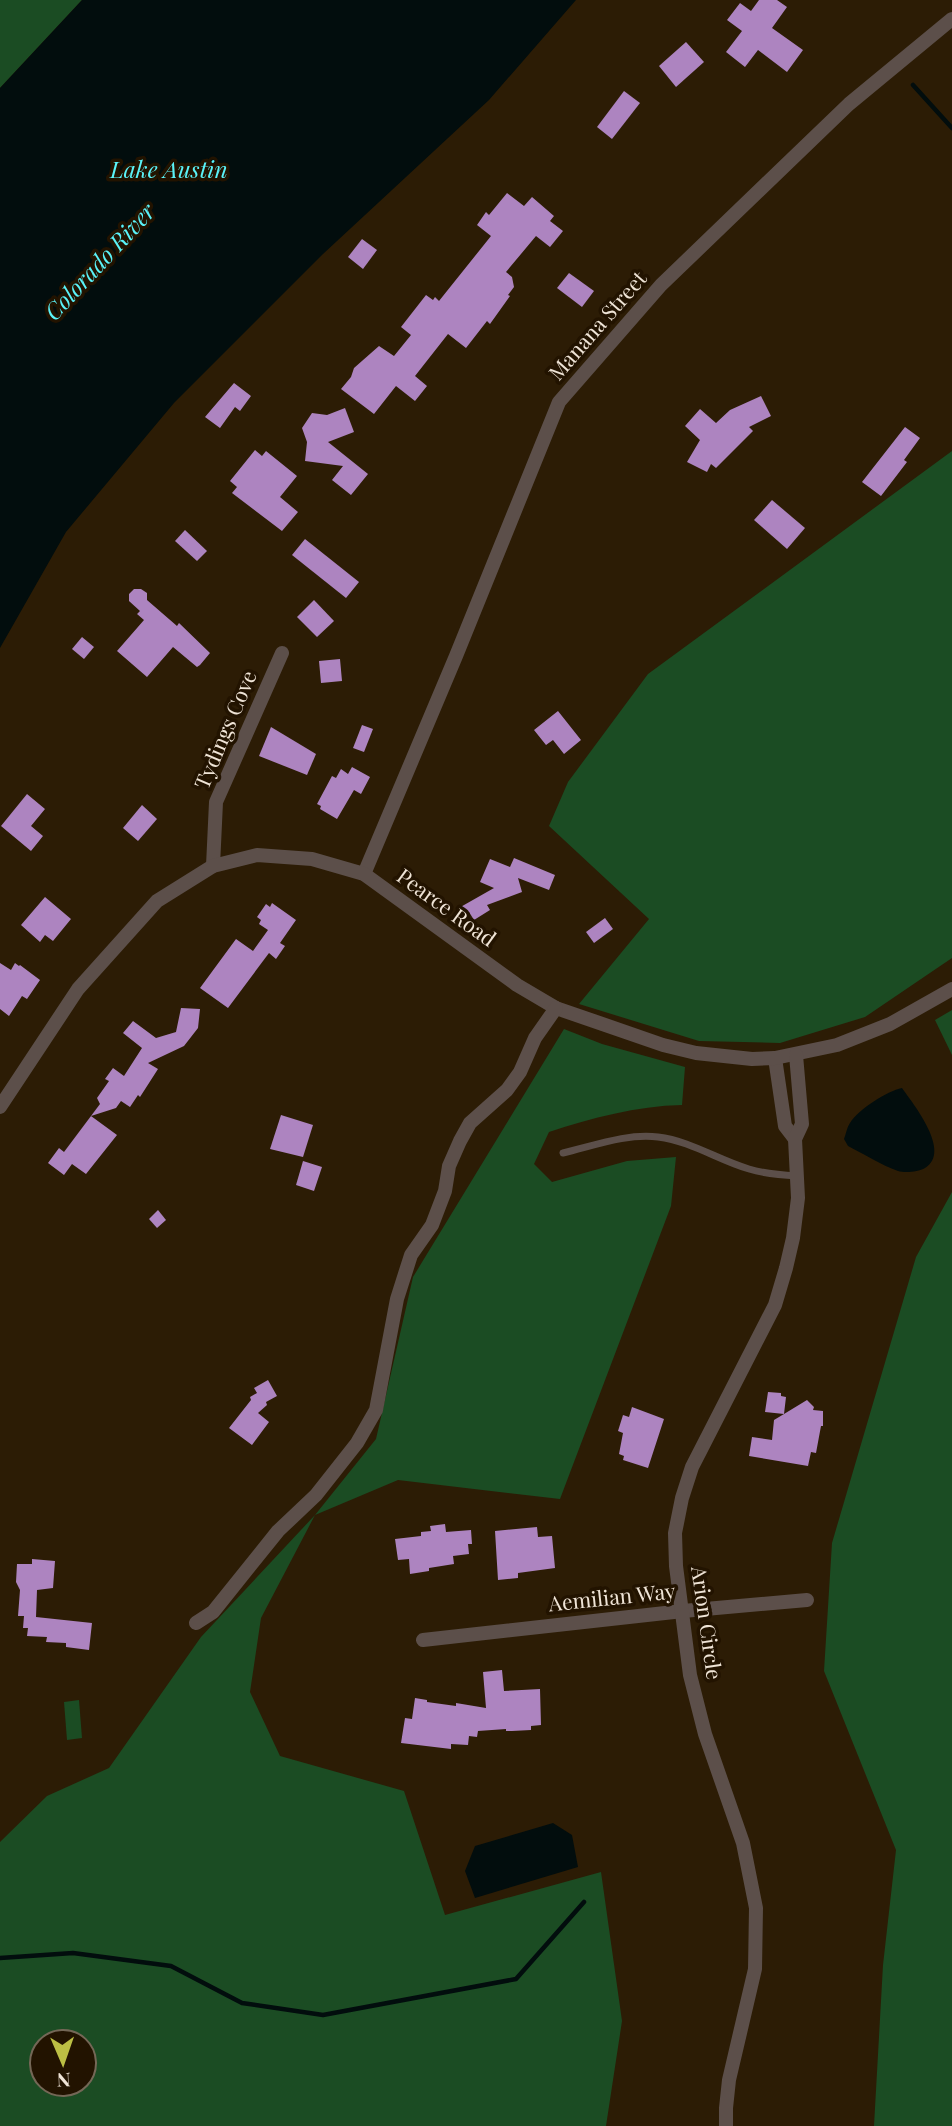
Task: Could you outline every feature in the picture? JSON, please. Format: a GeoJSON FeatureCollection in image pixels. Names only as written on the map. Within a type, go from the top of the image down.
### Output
{"type":"FeatureCollection","features":[{"type":"Feature","properties":{"kind":"street","name":"Manana Street"},"geometry":{"type":"LineString","coordinates":[[364,874],[559,402],[661,285],[849,104],[952,19]]}},
{"type":"Feature","properties":{"kind":"street","name":"Tydings Cove"},"geometry":{"type":"LineString","coordinates":[[213,866],[216,802],[282,653]]}},
{"type":"Feature","properties":{"kind":"street","name":"Pearce Road"},"geometry":{"type":"LineString","coordinates":[[0,1107],[78,989],[157,901],[213,866],[257,855],[313,859],[364,874],[517,985],[556,1008],[663,1045],[696,1053],[752,1059],[775,1058],[837,1045],[890,1024],[952,989]]}},
{"type":"Feature","properties":{"kind":"street"},"geometry":{"type":"LineString","coordinates":[[196,1623],[213,1612],[278,1531],[316,1495],[357,1443],[376,1410],[397,1299],[411,1255],[432,1225],[445,1191],[449,1166],[460,1141],[470,1123],[506,1090],[520,1072],[535,1038],[556,1008]]}},
{"type":"Feature","properties":{"kind":"street","name":"Arion Circle"},"geometry":{"type":"LineString","coordinates":[[726,2126],[729,2080],[755,1969],[756,1908],[743,1843],[698,1709],[685,1645],[675,1533],[692,1467],[775,1305],[793,1238],[798,1198],[795,1139],[802,1124],[796,1055]]}},
{"type":"Feature","properties":{"kind":"street","name":"Arion Circle"},"geometry":{"type":"LineString","coordinates":[[775,1058],[785,1126],[795,1139]]}},
{"type":"Feature","properties":{"kind":"street","name":"Aemilian Way"},"geometry":{"type":"LineString","coordinates":[[423,1640],[807,1600]]}},
{"type":"Feature","properties":{"kind":"lane"},"geometry":{"type":"LineString","coordinates":[[782,1109],[801,1108]]}},
{"type":"Feature","properties":{"kind":"lane"},"geometry":{"type":"LineString","coordinates":[[563,1153],[637,1136],[655,1136],[689,1144],[747,1168],[770,1174],[797,1176]]}},
{"type":"Feature","properties":{"kind":"green space"},"geometry":{"type":"Polygon","coordinates":[[[0,0],[82,0],[0,88],[0,0]]]}},
{"type":"Feature","properties":{"kind":"green space"},"geometry":{"type":"Polygon","coordinates":[[[952,451],[952,958],[865,1017],[780,1043],[699,1041],[579,1004],[649,919],[549,826],[568,782],[648,674],[952,451]]]}},
{"type":"Feature","properties":{"kind":"green space"},"geometry":{"type":"Polygon","coordinates":[[[952,1010],[952,1055],[935,1020],[952,1010]]]}},
{"type":"Feature","properties":{"kind":"green space"},"geometry":{"type":"Polygon","coordinates":[[[564,1029],[602,1044],[685,1067],[682,1105],[614,1114],[549,1132],[534,1164],[552,1182],[627,1161],[676,1157],[671,1206],[560,1499],[398,1480],[315,1515],[376,1439],[413,1277],[564,1029]]]}},
{"type":"Feature","properties":{"kind":"green space"},"geometry":{"type":"Polygon","coordinates":[[[952,1192],[952,2126],[874,2126],[883,1965],[896,1850],[824,1671],[832,1543],[916,1257],[952,1192]]]}},
{"type":"Feature","properties":{"kind":"green space"},"geometry":{"type":"Polygon","coordinates":[[[315,1515],[261,1618],[250,1692],[280,1756],[404,1791],[445,1915],[601,1872],[622,2021],[606,2126],[0,2126],[0,1842],[47,1796],[109,1768],[201,1637],[315,1515]]]}},
{"type":"Feature","properties":{"kind":"green space"},"geometry":{"type":"Polygon","coordinates":[[[79,1700],[82,1738],[67,1740],[64,1702],[79,1700]]]}},
{"type":"Feature","properties":{"kind":"water","name":"Lake Austin"},"geometry":{"type":"Polygon","coordinates":[[[82,0],[576,0],[489,100],[323,254],[174,403],[66,532],[0,648],[0,88],[82,0]]]}},
{"type":"Feature","properties":{"kind":"water"},"geometry":{"type":"Polygon","coordinates":[[[902,1088],[922,1117],[933,1140],[932,1161],[925,1168],[911,1172],[885,1166],[848,1146],[844,1139],[849,1125],[860,1112],[881,1097],[902,1088]]]}},
{"type":"Feature","properties":{"kind":"water"},"geometry":{"type":"Polygon","coordinates":[[[553,1823],[572,1835],[578,1867],[475,1898],[465,1871],[475,1846],[553,1823]]]}},
{"type":"Feature","properties":{"kind":"building"},"geometry":{"type":"Polygon","coordinates":[[[759,0],[777,0],[787,7],[772,28],[803,50],[787,72],[758,50],[745,67],[726,52],[742,31],[727,20],[740,3],[751,11],[759,0]]]}},
{"type":"Feature","properties":{"kind":"building"},"geometry":{"type":"Polygon","coordinates":[[[686,42],[704,62],[676,87],[659,66],[686,42]]]}},
{"type":"Feature","properties":{"kind":"building"},"geometry":{"type":"Polygon","coordinates":[[[624,91],[640,103],[612,139],[597,127],[624,91]]]}},
{"type":"Feature","properties":{"kind":"building"},"geometry":{"type":"Polygon","coordinates":[[[507,193],[524,206],[532,197],[554,216],[550,221],[563,231],[550,247],[536,236],[506,272],[512,277],[514,287],[508,295],[510,296],[490,324],[487,321],[466,348],[448,334],[415,376],[427,386],[415,401],[396,386],[374,414],[341,389],[351,377],[354,368],[379,346],[394,356],[411,335],[401,327],[426,295],[439,301],[491,236],[477,225],[486,212],[489,215],[507,193]]]}},
{"type":"Feature","properties":{"kind":"building"},"geometry":{"type":"Polygon","coordinates":[[[362,239],[377,250],[363,269],[348,257],[362,239]]]}},
{"type":"Feature","properties":{"kind":"building"},"geometry":{"type":"Polygon","coordinates":[[[569,273],[594,291],[582,307],[557,288],[569,273]]]}},
{"type":"Feature","properties":{"kind":"building"},"geometry":{"type":"Polygon","coordinates":[[[234,383],[251,396],[240,411],[235,407],[220,428],[205,417],[234,383]]]}},
{"type":"Feature","properties":{"kind":"building"},"geometry":{"type":"Polygon","coordinates":[[[761,396],[771,416],[749,427],[753,431],[716,468],[711,464],[707,472],[687,462],[700,440],[685,426],[700,409],[716,423],[730,410],[761,396]]]}},
{"type":"Feature","properties":{"kind":"building"},"geometry":{"type":"Polygon","coordinates":[[[345,408],[354,432],[328,442],[368,474],[351,495],[332,480],[343,466],[305,461],[307,442],[302,428],[312,413],[327,415],[345,408]]]}},
{"type":"Feature","properties":{"kind":"building"},"geometry":{"type":"Polygon","coordinates":[[[905,427],[920,438],[904,460],[907,462],[881,496],[862,482],[905,427]]]}},
{"type":"Feature","properties":{"kind":"building"},"geometry":{"type":"Polygon","coordinates":[[[255,450],[262,456],[266,451],[297,476],[280,497],[298,512],[282,531],[232,493],[237,487],[230,481],[255,450]]]}},
{"type":"Feature","properties":{"kind":"building"},"geometry":{"type":"Polygon","coordinates":[[[772,500],[805,528],[787,549],[754,520],[772,500]]]}},
{"type":"Feature","properties":{"kind":"building"},"geometry":{"type":"Polygon","coordinates":[[[185,530],[207,551],[197,561],[175,541],[185,530]]]}},
{"type":"Feature","properties":{"kind":"building"},"geometry":{"type":"Polygon","coordinates":[[[305,539],[359,582],[346,598],[292,555],[305,539]]]}},
{"type":"Feature","properties":{"kind":"building"},"geometry":{"type":"Polygon","coordinates":[[[134,589],[147,593],[147,600],[177,626],[179,623],[210,653],[200,665],[197,667],[173,647],[147,677],[117,651],[144,620],[137,614],[140,611],[129,601],[129,594],[134,589]]]}},
{"type":"Feature","properties":{"kind":"building"},"geometry":{"type":"Polygon","coordinates":[[[314,600],[334,621],[317,637],[297,617],[314,600]]]}},
{"type":"Feature","properties":{"kind":"building"},"geometry":{"type":"Polygon","coordinates":[[[82,637],[94,647],[84,659],[72,649],[82,637]]]}},
{"type":"Feature","properties":{"kind":"building"},"geometry":{"type":"Polygon","coordinates":[[[340,659],[342,681],[321,683],[319,661],[340,659]]]}},
{"type":"Feature","properties":{"kind":"building"},"geometry":{"type":"Polygon","coordinates":[[[558,711],[581,740],[564,754],[553,740],[546,745],[534,730],[558,711]]]}},
{"type":"Feature","properties":{"kind":"building"},"geometry":{"type":"Polygon","coordinates":[[[362,725],[373,729],[364,752],[353,748],[362,725]]]}},
{"type":"Feature","properties":{"kind":"building"},"geometry":{"type":"Polygon","coordinates":[[[271,727],[316,754],[307,775],[259,756],[271,727]]]}},
{"type":"Feature","properties":{"kind":"building"},"geometry":{"type":"Polygon","coordinates":[[[352,767],[370,777],[361,794],[354,790],[337,819],[320,809],[321,806],[317,804],[332,776],[336,778],[341,769],[348,774],[352,767]]]}},
{"type":"Feature","properties":{"kind":"building"},"geometry":{"type":"Polygon","coordinates":[[[27,794],[45,809],[31,826],[43,836],[31,851],[1,826],[27,794]]]}},
{"type":"Feature","properties":{"kind":"building"},"geometry":{"type":"Polygon","coordinates":[[[142,805],[157,819],[138,841],[123,828],[142,805]]]}},
{"type":"Feature","properties":{"kind":"building"},"geometry":{"type":"Polygon","coordinates":[[[514,858],[555,875],[549,890],[518,878],[522,892],[487,905],[490,910],[474,920],[469,912],[460,915],[457,909],[494,888],[480,882],[490,859],[510,867],[514,858]]]}},
{"type":"Feature","properties":{"kind":"building"},"geometry":{"type":"Polygon","coordinates":[[[45,897],[71,919],[53,941],[45,935],[40,942],[21,925],[45,897]]]}},
{"type":"Feature","properties":{"kind":"building"},"geometry":{"type":"Polygon","coordinates":[[[272,903],[296,920],[280,943],[285,946],[276,959],[269,953],[228,1008],[200,988],[236,939],[253,951],[268,930],[259,924],[261,920],[257,917],[266,904],[270,907],[272,903]]]}},
{"type":"Feature","properties":{"kind":"building"},"geometry":{"type":"Polygon","coordinates":[[[605,918],[613,929],[594,943],[586,932],[605,918]]]}},
{"type":"Feature","properties":{"kind":"building"},"geometry":{"type":"Polygon","coordinates":[[[0,963],[11,970],[15,963],[20,965],[40,980],[27,999],[22,996],[9,1016],[0,1009],[0,963]]]}},
{"type":"Feature","properties":{"kind":"building"},"geometry":{"type":"Polygon","coordinates":[[[181,1008],[200,1009],[198,1028],[184,1046],[148,1063],[158,1069],[140,1097],[138,1095],[130,1107],[121,1101],[116,1108],[91,1116],[100,1104],[97,1098],[109,1081],[105,1079],[113,1068],[124,1076],[142,1048],[123,1033],[133,1021],[156,1038],[176,1032],[181,1008]]]}},
{"type":"Feature","properties":{"kind":"building"},"geometry":{"type":"Polygon","coordinates":[[[281,1115],[313,1125],[303,1157],[270,1149],[281,1115]]]}},
{"type":"Feature","properties":{"kind":"building"},"geometry":{"type":"Polygon","coordinates":[[[91,1116],[117,1135],[86,1174],[72,1164],[64,1175],[48,1163],[59,1148],[64,1152],[91,1116]]]}},
{"type":"Feature","properties":{"kind":"building"},"geometry":{"type":"Polygon","coordinates":[[[303,1161],[322,1167],[314,1191],[296,1185],[303,1161]]]}},
{"type":"Feature","properties":{"kind":"building"},"geometry":{"type":"Polygon","coordinates":[[[158,1210],[166,1220],[157,1228],[149,1219],[158,1210]]]}},
{"type":"Feature","properties":{"kind":"building"},"geometry":{"type":"Polygon","coordinates":[[[268,1380],[277,1396],[266,1402],[267,1405],[258,1413],[269,1422],[252,1445],[229,1428],[251,1400],[250,1397],[257,1393],[254,1388],[268,1380]]]}},
{"type":"Feature","properties":{"kind":"building"},"geometry":{"type":"Polygon","coordinates":[[[768,1392],[781,1393],[781,1396],[786,1397],[784,1414],[765,1412],[768,1392]]]}},
{"type":"Feature","properties":{"kind":"building"},"geometry":{"type":"Polygon","coordinates":[[[807,1400],[814,1407],[813,1410],[823,1411],[823,1426],[816,1453],[811,1452],[808,1466],[749,1456],[752,1437],[772,1440],[774,1420],[807,1400]]]}},
{"type":"Feature","properties":{"kind":"building"},"geometry":{"type":"Polygon","coordinates":[[[632,1407],[664,1419],[648,1468],[623,1460],[624,1456],[619,1454],[623,1433],[618,1431],[623,1415],[629,1417],[632,1407]]]}},
{"type":"Feature","properties":{"kind":"building"},"geometry":{"type":"Polygon","coordinates":[[[445,1524],[446,1532],[471,1530],[472,1544],[468,1544],[469,1554],[453,1556],[454,1564],[410,1574],[409,1559],[398,1560],[395,1539],[421,1536],[421,1532],[431,1531],[430,1526],[445,1524]]]}},
{"type":"Feature","properties":{"kind":"building"},"geometry":{"type":"Polygon","coordinates":[[[537,1527],[538,1537],[552,1536],[555,1568],[518,1573],[518,1578],[498,1580],[495,1531],[537,1527]]]}},
{"type":"Feature","properties":{"kind":"building"},"geometry":{"type":"Polygon","coordinates":[[[32,1559],[55,1561],[53,1588],[37,1590],[36,1617],[92,1623],[89,1650],[66,1647],[66,1643],[46,1642],[47,1637],[27,1636],[28,1628],[23,1628],[24,1616],[18,1616],[20,1590],[16,1582],[17,1564],[32,1564],[32,1559]]]}},
{"type":"Feature","properties":{"kind":"building"},"geometry":{"type":"Polygon","coordinates":[[[502,1670],[504,1691],[540,1689],[541,1725],[531,1726],[531,1730],[478,1731],[477,1737],[469,1736],[468,1745],[451,1744],[451,1749],[401,1743],[405,1718],[412,1719],[415,1698],[427,1702],[486,1708],[483,1672],[502,1670]]]}},
{"type":"Feature","properties":{"kind":"waterway"},"geometry":{"type":"LineString","coordinates":[[913,85],[952,128]]}},
{"type":"Feature","properties":{"kind":"waterway"},"geometry":{"type":"LineString","coordinates":[[0,1958],[73,1953],[171,1966],[242,2003],[323,2015],[516,1979],[584,1902]]}},
{"type":"Feature","properties":{"kind":"water label","name":"Colorado River"},"geometry":{"type":"Point","coordinates":[100,262]}}]}
